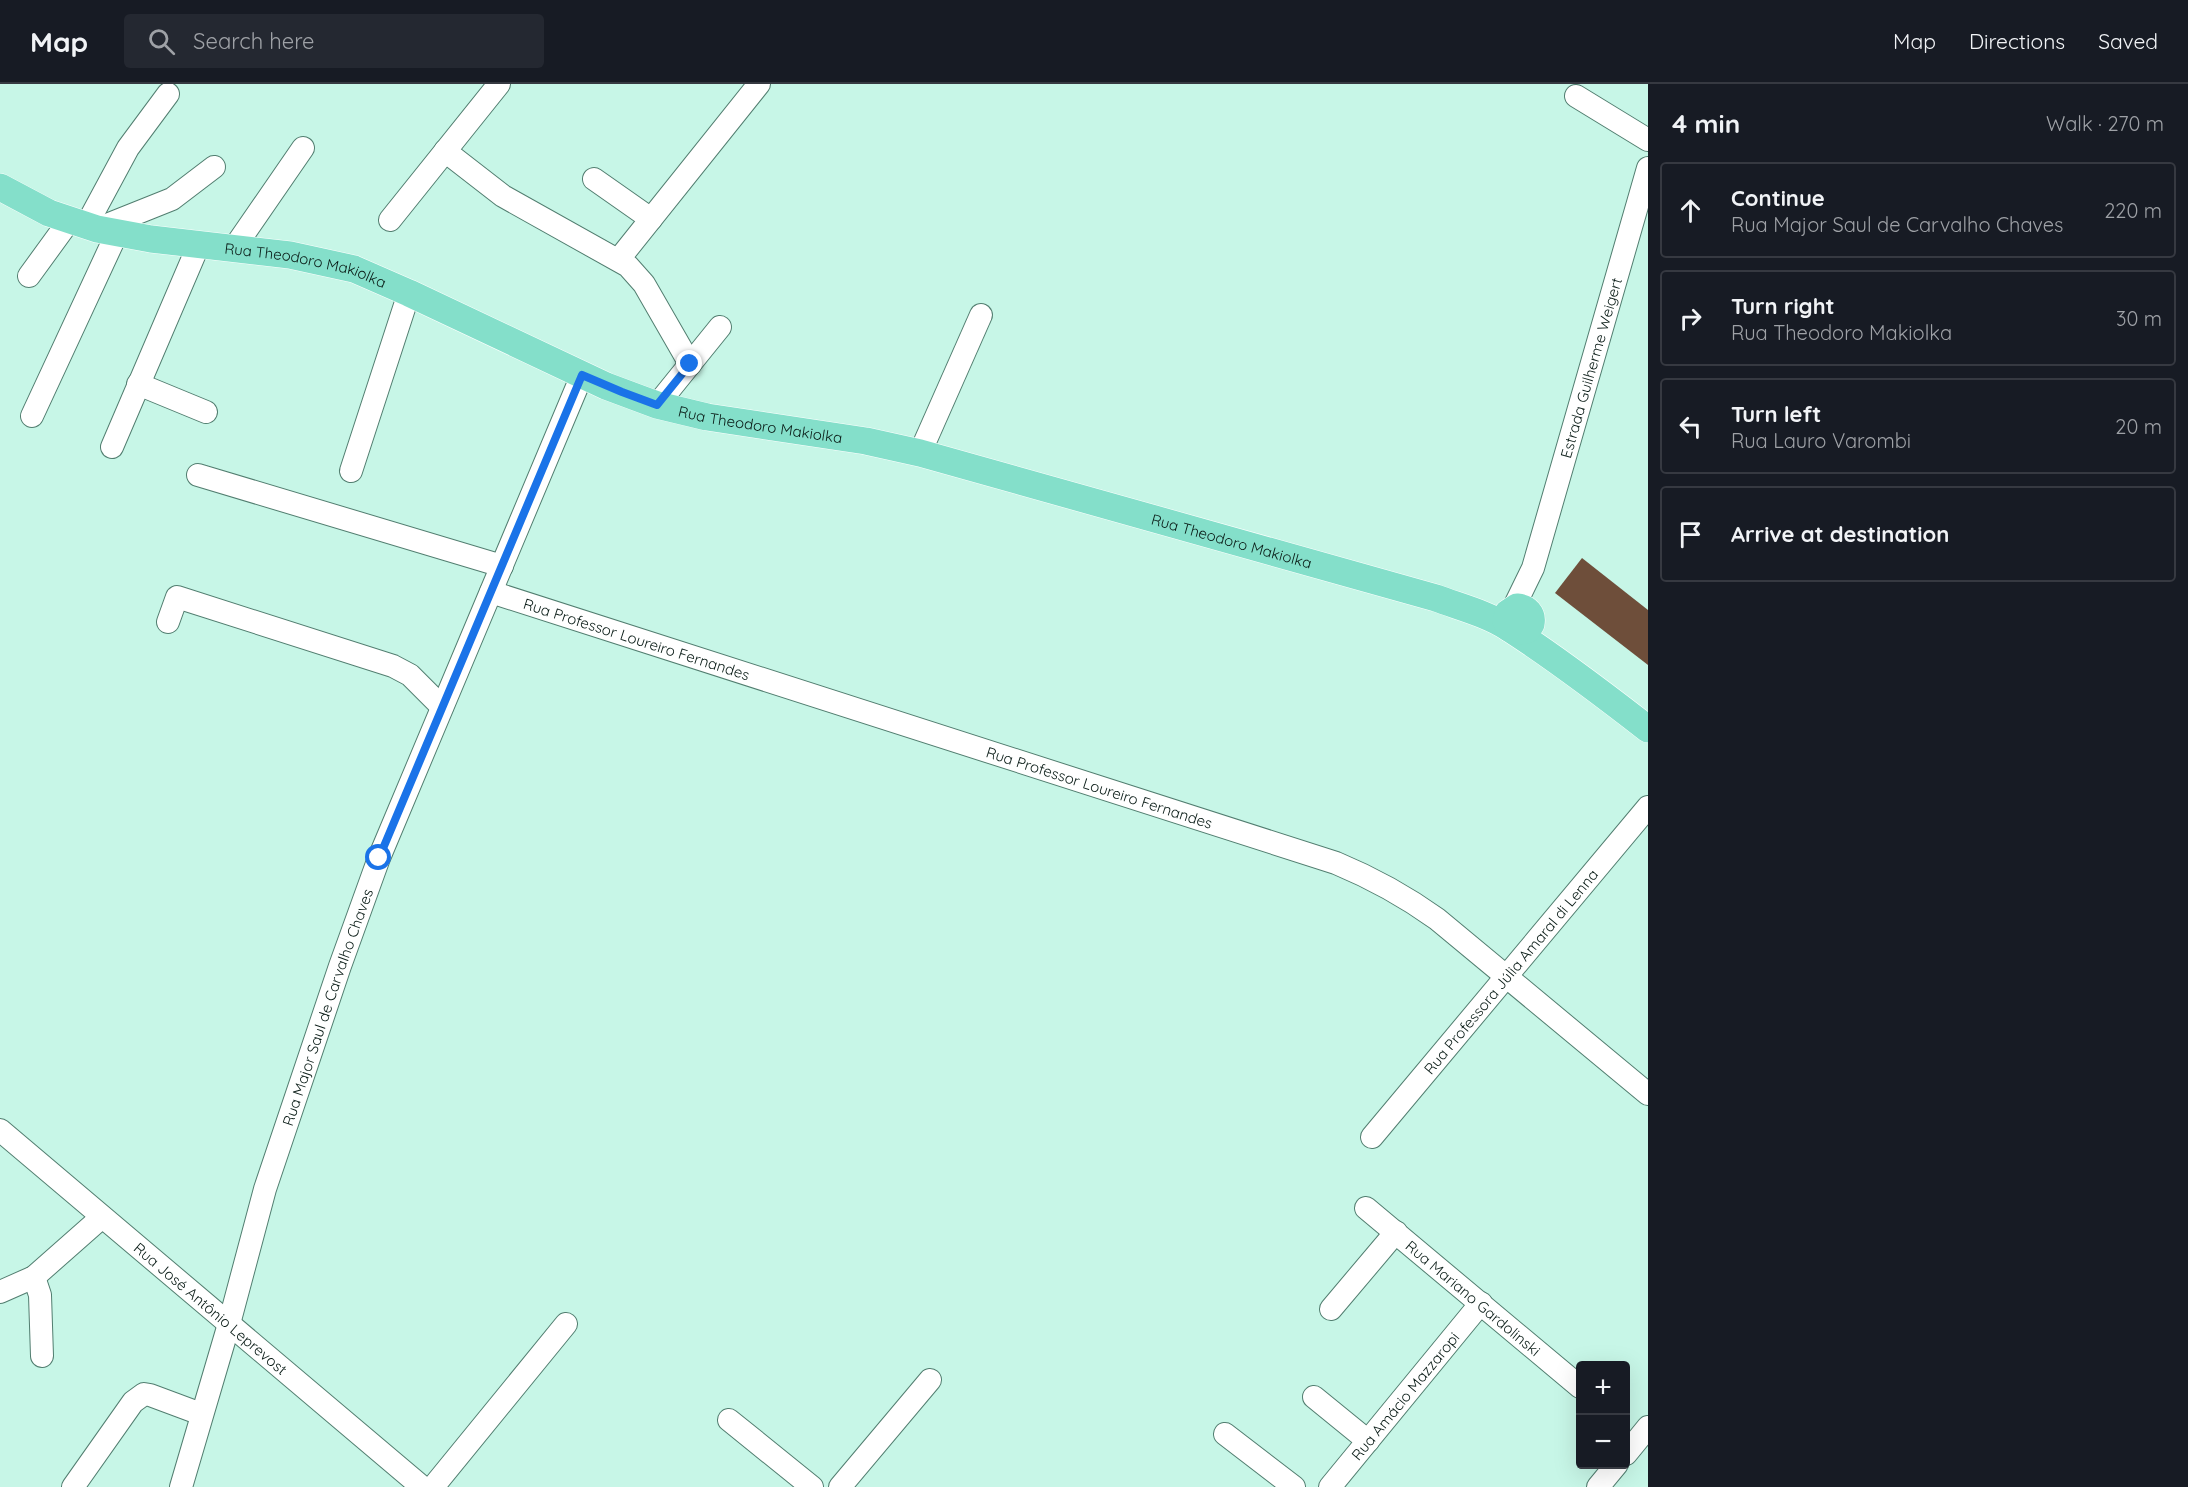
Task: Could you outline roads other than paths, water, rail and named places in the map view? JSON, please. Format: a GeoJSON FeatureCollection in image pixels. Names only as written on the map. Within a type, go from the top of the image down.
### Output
{"type":"FeatureCollection","features":[{"type":"Feature","properties":{"kind":"main road","name":"Rua Theodoro Makiolka"},"geometry":{"type":"LineString","coordinates":[[0,187],[27,202],[92,227],[199,244],[290,255],[354,270],[409,293],[582,375],[657,405],[707,417],[866,441],[920,453],[1383,583],[1467,609],[1519,619],[1572,671],[1648,729]]}},
{"type":"Feature","properties":{"kind":"street"},"geometry":{"type":"LineString","coordinates":[[390,220],[498,84]]}},
{"type":"Feature","properties":{"kind":"street"},"geometry":{"type":"LineString","coordinates":[[619,259],[759,84]]}},
{"type":"Feature","properties":{"kind":"street"},"geometry":{"type":"LineString","coordinates":[[32,416],[92,227],[128,148],[168,94]]}},
{"type":"Feature","properties":{"kind":"street"},"geometry":{"type":"LineString","coordinates":[[1576,96],[1648,140]]}},
{"type":"Feature","properties":{"kind":"street"},"geometry":{"type":"LineString","coordinates":[[234,248],[303,148]]}},
{"type":"Feature","properties":{"kind":"street"},"geometry":{"type":"LineString","coordinates":[[445,151],[503,196],[628,266],[644,284],[690,364]]}},
{"type":"Feature","properties":{"kind":"street"},"geometry":{"type":"LineString","coordinates":[[29,276],[92,227],[172,199],[214,167]]}},
{"type":"Feature","properties":{"kind":"street","name":"Estrada Guilherme Weigert"},"geometry":{"type":"LineString","coordinates":[[1519,619],[1648,168]]}},
{"type":"Feature","properties":{"kind":"street"},"geometry":{"type":"LineString","coordinates":[[594,179],[651,219]]}},
{"type":"Feature","properties":{"kind":"street"},"geometry":{"type":"LineString","coordinates":[[112,447],[199,244]]}},
{"type":"Feature","properties":{"kind":"street"},"geometry":{"type":"LineString","coordinates":[[351,471],[409,293]]}},
{"type":"Feature","properties":{"kind":"street"},"geometry":{"type":"LineString","coordinates":[[920,453],[981,315]]}},
{"type":"Feature","properties":{"kind":"street"},"geometry":{"type":"LineString","coordinates":[[657,405],[720,327]]}},
{"type":"Feature","properties":{"kind":"street","name":"Rua Major Saul de Carvalho Chaves"},"geometry":{"type":"LineString","coordinates":[[181,1487],[229,1324],[265,1189],[343,956],[379,858],[582,375]]}},
{"type":"Feature","properties":{"kind":"street"},"geometry":{"type":"LineString","coordinates":[[138,384],[206,412]]}},
{"type":"Feature","properties":{"kind":"street"},"geometry":{"type":"LineString","coordinates":[[198,475],[502,566]]}},
{"type":"Feature","properties":{"kind":"street","name":"Rua Professor Loureiro Fernandes"},"geometry":{"type":"LineString","coordinates":[[491,592],[1336,863],[1386,886],[1437,919],[1648,1094]]}},
{"type":"Feature","properties":{"kind":"street"},"geometry":{"type":"LineString","coordinates":[[168,622],[177,597],[393,666],[410,675],[442,707]]}},
{"type":"Feature","properties":{"kind":"street","name":"Rua Professora Júlia Amaral di Lenna"},"geometry":{"type":"LineString","coordinates":[[1372,1137],[1648,807]]}},
{"type":"Feature","properties":{"kind":"street","name":"Rua José Antônio Leprevost"},"geometry":{"type":"LineString","coordinates":[[0,1130],[422,1487]]}},
{"type":"Feature","properties":{"kind":"street","name":"Rua Mariano Gardolinski"},"geometry":{"type":"LineString","coordinates":[[1366,1208],[1576,1383]]}},
{"type":"Feature","properties":{"kind":"street"},"geometry":{"type":"LineString","coordinates":[[0,1292],[34,1277],[102,1217]]}},
{"type":"Feature","properties":{"kind":"street"},"geometry":{"type":"LineString","coordinates":[[1331,1309],[1396,1232]]}},
{"type":"Feature","properties":{"kind":"street"},"geometry":{"type":"LineString","coordinates":[[34,1277],[40,1295],[42,1356]]}},
{"type":"Feature","properties":{"kind":"street","name":"Rua Amácio Mazzaropi"},"geometry":{"type":"LineString","coordinates":[[1330,1487],[1481,1303]]}},
{"type":"Feature","properties":{"kind":"street"},"geometry":{"type":"LineString","coordinates":[[433,1487],[566,1324]]}},
{"type":"Feature","properties":{"kind":"street"},"geometry":{"type":"LineString","coordinates":[[840,1487],[930,1380]]}},
{"type":"Feature","properties":{"kind":"street"},"geometry":{"type":"LineString","coordinates":[[73,1487],[138,1397],[150,1395],[201,1414]]}},
{"type":"Feature","properties":{"kind":"street"},"geometry":{"type":"LineString","coordinates":[[1314,1397],[1368,1441]]}},
{"type":"Feature","properties":{"kind":"street"},"geometry":{"type":"LineString","coordinates":[[729,1420],[812,1487]]}},
{"type":"Feature","properties":{"kind":"street"},"geometry":{"type":"LineString","coordinates":[[1630,1448],[1640,1433]]}},
{"type":"Feature","properties":{"kind":"street"},"geometry":{"type":"LineString","coordinates":[[1225,1434],[1294,1487]]}},
{"type":"Feature","properties":{"kind":"street"},"geometry":{"type":"LineString","coordinates":[[1598,1487],[1613,1469]]}}]}
